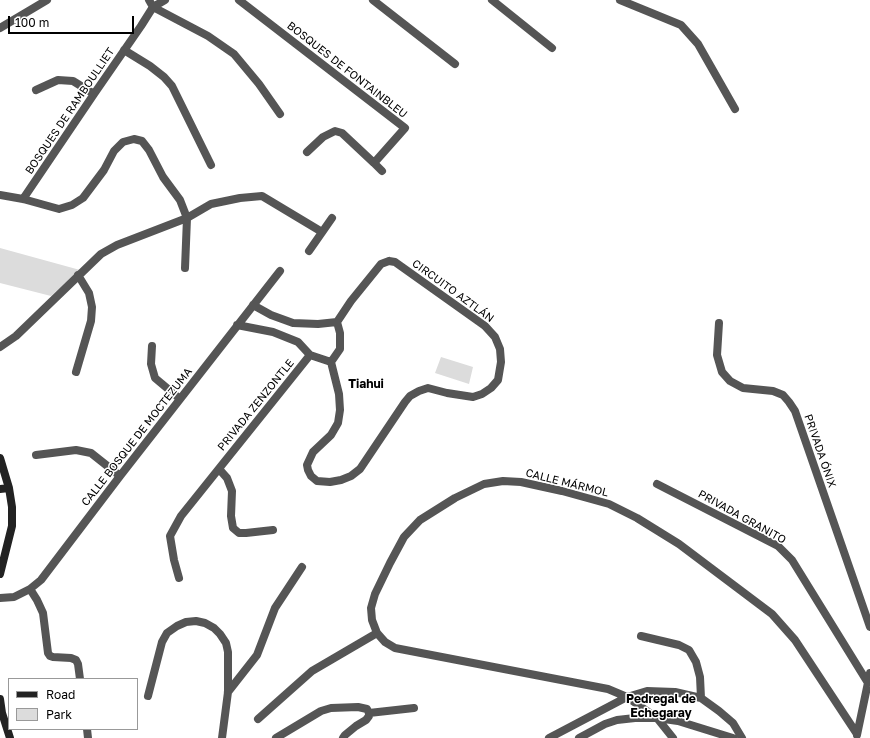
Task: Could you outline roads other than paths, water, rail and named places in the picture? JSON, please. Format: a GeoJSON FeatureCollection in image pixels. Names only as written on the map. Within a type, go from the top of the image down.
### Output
{"type":"FeatureCollection","features":[{"type":"Feature","properties":{"kind":"street"},"geometry":{"type":"LineString","coordinates":[[0,28],[47,0]]}},
{"type":"Feature","properties":{"kind":"street","name":"BOSQUES DE RAMBOULLIET"},"geometry":{"type":"LineString","coordinates":[[23,199],[141,26],[151,4],[165,0]]}},
{"type":"Feature","properties":{"kind":"street","name":"BOSQUES DE FONTAINBLEU"},"geometry":{"type":"LineString","coordinates":[[239,0],[405,128],[374,163]]}},
{"type":"Feature","properties":{"kind":"street"},"geometry":{"type":"LineString","coordinates":[[373,0],[455,64]]}},
{"type":"Feature","properties":{"kind":"street"},"geometry":{"type":"LineString","coordinates":[[492,0],[552,48]]}},
{"type":"Feature","properties":{"kind":"street"},"geometry":{"type":"LineString","coordinates":[[620,0],[681,26],[698,44],[735,109]]}},
{"type":"Feature","properties":{"kind":"street"},"geometry":{"type":"LineString","coordinates":[[151,4],[208,36],[234,54],[259,84],[280,114]]}},
{"type":"Feature","properties":{"kind":"street"},"geometry":{"type":"LineString","coordinates":[[124,50],[164,76],[172,86],[211,165]]}},
{"type":"Feature","properties":{"kind":"street"},"geometry":{"type":"LineString","coordinates":[[36,90],[58,80],[66,80],[73,81],[94,94]]}},
{"type":"Feature","properties":{"kind":"street"},"geometry":{"type":"LineString","coordinates":[[307,152],[323,137],[335,131],[342,133],[382,172]]}},
{"type":"Feature","properties":{"kind":"street"},"geometry":{"type":"LineString","coordinates":[[0,195],[23,199],[59,209],[72,205],[83,198],[104,170],[114,151],[123,142],[134,139],[142,141],[150,150],[164,177],[180,200],[187,218],[185,268]]}},
{"type":"Feature","properties":{"kind":"street"},"geometry":{"type":"LineString","coordinates":[[0,347],[16,336],[101,254],[117,245],[187,218],[211,204],[240,198],[262,196],[322,232]]}},
{"type":"Feature","properties":{"kind":"street"},"geometry":{"type":"LineString","coordinates":[[309,251],[332,218]]}},
{"type":"Feature","properties":{"kind":"street","name":"CIRCUITO AZTLÁN"},"geometry":{"type":"LineString","coordinates":[[331,362],[339,394],[340,410],[338,423],[331,435],[313,452],[307,464],[311,476],[317,481],[330,482],[342,480],[351,476],[360,469],[410,396],[428,388],[473,397],[482,394],[491,388],[498,380],[501,362],[500,349],[495,337],[485,326],[395,262],[389,261],[381,264],[351,301],[337,322]]}},
{"type":"Feature","properties":{"kind":"street","name":"CALLE BOSQUE DE MOCTEZUMA"},"geometry":{"type":"LineString","coordinates":[[0,598],[14,597],[30,589],[41,580],[280,271]]}},
{"type":"Feature","properties":{"kind":"street"},"geometry":{"type":"LineString","coordinates":[[76,372],[91,321],[92,307],[89,293],[78,275]]}},
{"type":"Feature","properties":{"kind":"street"},"geometry":{"type":"LineString","coordinates":[[237,326],[273,332],[298,342],[310,355],[331,362],[340,349],[340,333],[337,322],[318,324],[293,323],[271,315],[253,305]]}},
{"type":"Feature","properties":{"kind":"street","name":"PRIVADA ÓNIX"},"geometry":{"type":"LineString","coordinates":[[719,323],[717,356],[722,372],[730,381],[743,388],[773,391],[782,395],[795,411],[870,627]]}},
{"type":"Feature","properties":{"kind":"street"},"geometry":{"type":"LineString","coordinates":[[152,346],[151,364],[155,378],[180,399]]}},
{"type":"Feature","properties":{"kind":"street","name":"PRIVADA ZENZONTLE"},"geometry":{"type":"LineString","coordinates":[[180,578],[174,560],[170,536],[181,516],[310,355]]}},
{"type":"Feature","properties":{"kind":"street"},"geometry":{"type":"LineString","coordinates":[[36,455],[76,450],[91,453],[120,476]]}},
{"type":"Feature","properties":{"kind":"street"},"geometry":{"type":"LineString","coordinates":[[0,458],[9,488],[12,507],[12,526],[0,574]]}},
{"type":"Feature","properties":{"kind":"street","name":"PRIVADA ZENZONTLE"},"geometry":{"type":"LineString","coordinates":[[219,468],[227,478],[232,490],[231,516],[233,528],[239,533],[273,530]]}},
{"type":"Feature","properties":{"kind":"street","name":"CALLE MÁRMOL"},"geometry":{"type":"LineString","coordinates":[[657,718],[628,696],[608,689],[395,648],[385,642],[377,632],[372,620],[371,608],[390,563],[404,537],[420,520],[455,498],[484,484],[504,480],[521,482],[562,491],[608,504],[637,518],[679,544],[772,614],[795,640],[857,736]]}},
{"type":"Feature","properties":{"kind":"street","name":"PRIVADA GRANITO"},"geometry":{"type":"LineString","coordinates":[[657,484],[778,546],[792,560],[868,683]]}},
{"type":"Feature","properties":{"kind":"street"},"geometry":{"type":"LineString","coordinates":[[0,489],[9,488]]}},
{"type":"Feature","properties":{"kind":"street"},"geometry":{"type":"LineString","coordinates":[[228,692],[257,655],[274,608],[302,567]]}},
{"type":"Feature","properties":{"kind":"street"},"geometry":{"type":"LineString","coordinates":[[30,589],[43,613],[48,653],[53,657],[71,658],[76,660],[80,678]]}},
{"type":"Feature","properties":{"kind":"street"},"geometry":{"type":"LineString","coordinates":[[148,696],[162,642],[167,633],[186,622],[196,621],[205,623],[214,628],[226,643],[228,652],[228,692],[222,738]]}},
{"type":"Feature","properties":{"kind":"street"},"geometry":{"type":"LineString","coordinates":[[258,719],[312,671],[377,632]]}},
{"type":"Feature","properties":{"kind":"street"},"geometry":{"type":"LineString","coordinates":[[641,636],[679,645],[689,650],[696,662],[700,677],[701,698]]}},
{"type":"Feature","properties":{"kind":"street"},"geometry":{"type":"LineString","coordinates":[[857,736],[870,673]]}},
{"type":"Feature","properties":{"kind":"street"},"geometry":{"type":"LineString","coordinates":[[549,738],[628,696],[647,691],[675,692],[701,698],[733,723],[742,738]]}},
{"type":"Feature","properties":{"kind":"street"},"geometry":{"type":"LineString","coordinates":[[0,699],[2,712],[10,738]]}},
{"type":"Feature","properties":{"kind":"street"},"geometry":{"type":"LineString","coordinates":[[276,738],[321,711],[331,708],[358,707],[366,709],[369,713]]}},
{"type":"Feature","properties":{"kind":"street"},"geometry":{"type":"LineString","coordinates":[[369,713],[414,708]]}},
{"type":"Feature","properties":{"kind":"street"},"geometry":{"type":"LineString","coordinates":[[343,738],[356,726],[366,720],[369,713]]}},
{"type":"Feature","properties":{"kind":"street"},"geometry":{"type":"LineString","coordinates":[[579,738],[616,720],[635,718],[657,718],[678,721],[733,738]]}},
{"type":"Feature","properties":{"kind":"street"},"geometry":{"type":"LineString","coordinates":[[657,718],[673,738]]}},
{"type":"Feature","properties":{"kind":"district","name":"Tiahui"},"geometry":{"type":"Point","coordinates":[366,384]}},
{"type":"Feature","properties":{"kind":"district","name":"Pedregal de Echegaray"},"geometry":{"type":"Point","coordinates":[661,706]}}]}
